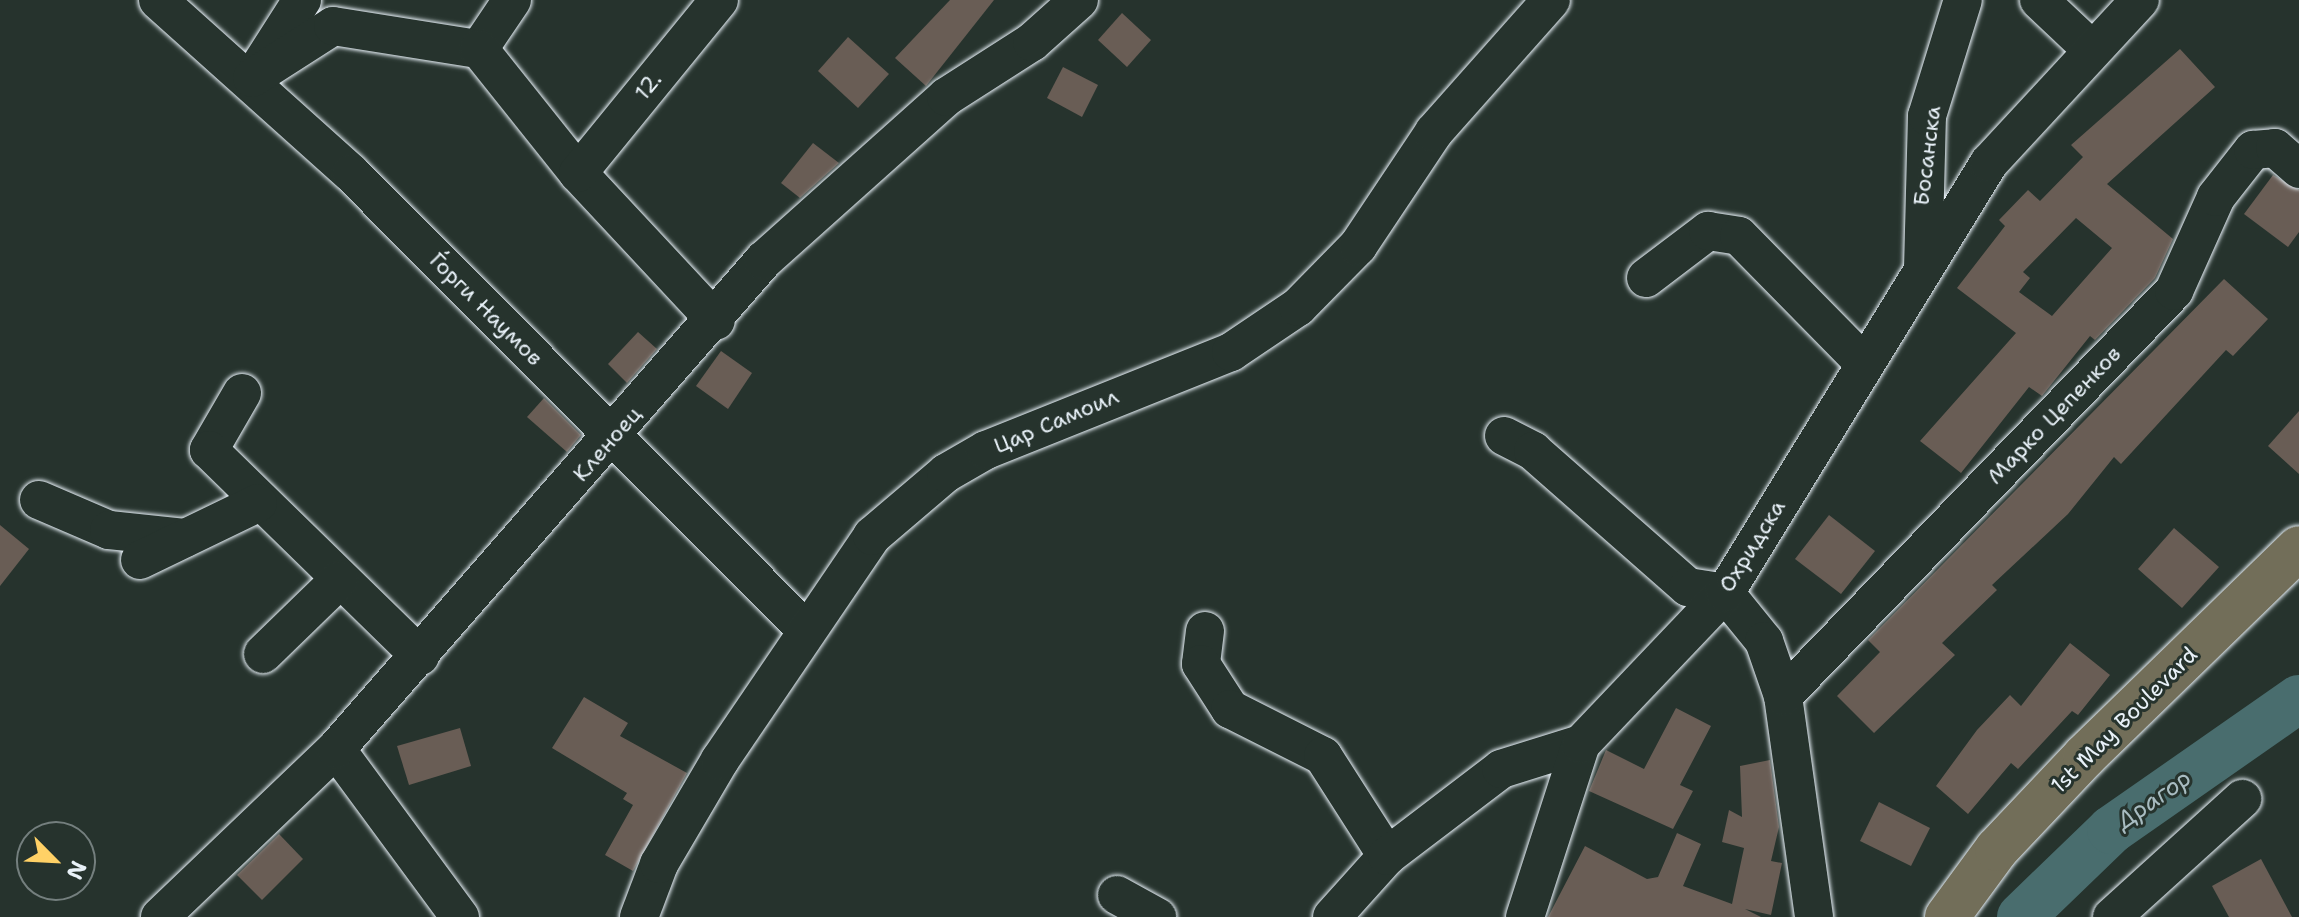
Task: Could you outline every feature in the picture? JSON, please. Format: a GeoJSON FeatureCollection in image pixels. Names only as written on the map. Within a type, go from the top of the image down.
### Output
{"type":"FeatureCollection","features":[{"type":"Feature","properties":{"kind":"main road","name":"1st May Boulevard"},"geometry":{"type":"LineString","coordinates":[[1951,912],[2085,756],[2299,548]]}},
{"type":"Feature","properties":{"kind":"street","name":"Ѓорги Наумов"},"geometry":{"type":"LineString","coordinates":[[158,0],[252,78],[804,628]]}},
{"type":"Feature","properties":{"kind":"street"},"geometry":{"type":"LineString","coordinates":[[252,78],[302,0]]}},
{"type":"Feature","properties":{"kind":"street"},"geometry":{"type":"LineString","coordinates":[[479,49],[512,0]]}},
{"type":"Feature","properties":{"kind":"street","name":"12."},"geometry":{"type":"LineString","coordinates":[[578,173],[719,0]]}},
{"type":"Feature","properties":{"kind":"street","name":"Кленоец"},"geometry":{"type":"LineString","coordinates":[[160,917],[336,749],[716,321],[764,260],[935,107],[1032,42],[1079,0]]}},
{"type":"Feature","properties":{"kind":"street","name":"Цар Самоил"},"geometry":{"type":"LineString","coordinates":[[639,917],[659,864],[804,628],[872,536],[946,473],[1231,352],[1298,307],[1358,246],[1434,132],[1551,0]]}},
{"type":"Feature","properties":{"kind":"street","name":"Босанска"},"geometry":{"type":"LineString","coordinates":[[1923,268],[1927,116],[1963,0]]}},
{"type":"Feature","properties":{"kind":"street"},"geometry":{"type":"LineString","coordinates":[[2039,0],[2092,50]]}},
{"type":"Feature","properties":{"kind":"street","name":"Охридска"},"geometry":{"type":"LineString","coordinates":[[1525,917],[1581,744],[1725,593],[1863,362],[1989,163],[2140,0]]}},
{"type":"Feature","properties":{"kind":"street"},"geometry":{"type":"LineString","coordinates":[[252,78],[333,26],[479,49],[578,173],[716,321]]}},
{"type":"Feature","properties":{"kind":"street","name":"Марко Цепенков"},"geometry":{"type":"LineString","coordinates":[[1783,696],[2174,291],[2216,197],[2253,150],[2275,148],[2299,169]]}},
{"type":"Feature","properties":{"kind":"street"},"geometry":{"type":"LineString","coordinates":[[1646,278],[1708,231],[1739,236],[1863,362]]}},
{"type":"Feature","properties":{"kind":"street"},"geometry":{"type":"LineString","coordinates":[[242,393],[209,450],[258,503],[420,656]]}},
{"type":"Feature","properties":{"kind":"street"},"geometry":{"type":"LineString","coordinates":[[1504,436],[1533,451],[1688,587],[1725,593],[1764,641],[1783,696],[1814,917]]}},
{"type":"Feature","properties":{"kind":"street"},"geometry":{"type":"LineString","coordinates":[[39,500],[109,530],[185,538]]}},
{"type":"Feature","properties":{"kind":"street"},"geometry":{"type":"LineString","coordinates":[[140,560],[258,503]]}},
{"type":"Feature","properties":{"kind":"street"},"geometry":{"type":"LineString","coordinates":[[263,654],[339,580]]}},
{"type":"Feature","properties":{"kind":"street"},"geometry":{"type":"LineString","coordinates":[[1205,631],[1201,664],[1230,709],[1323,756],[1387,856]]}},
{"type":"Feature","properties":{"kind":"street","name":"Охридска"},"geometry":{"type":"LineString","coordinates":[[1332,917],[1387,856],[1501,769],[1581,744]]}},
{"type":"Feature","properties":{"kind":"street"},"geometry":{"type":"LineString","coordinates":[[336,749],[460,917]]}},
{"type":"Feature","properties":{"kind":"street"},"geometry":{"type":"LineString","coordinates":[[2112,917],[2242,799]]}},
{"type":"Feature","properties":{"kind":"street"},"geometry":{"type":"LineString","coordinates":[[1117,895],[1157,917]]}},
{"type":"Feature","properties":{"kind":"building"},"geometry":{"type":"Polygon","coordinates":[[[950,0],[994,0],[926,86],[895,58],[950,0]]]}},
{"type":"Feature","properties":{"kind":"building"},"geometry":{"type":"Polygon","coordinates":[[[1122,13],[1151,40],[1127,67],[1098,40],[1122,13]]]}},
{"type":"Feature","properties":{"kind":"building"},"geometry":{"type":"Polygon","coordinates":[[[848,37],[889,74],[858,108],[818,71],[848,37]]]}},
{"type":"Feature","properties":{"kind":"building"},"geometry":{"type":"Polygon","coordinates":[[[2180,49],[2215,87],[2107,184],[2173,239],[2155,278],[2095,340],[2090,336],[2042,396],[2029,387],[1961,473],[1920,441],[2016,333],[1957,288],[2005,226],[1999,220],[2028,190],[2040,201],[2083,157],[2071,145],[2180,49]],[[2076,218],[2023,272],[2030,278],[2019,292],[2052,316],[2112,248],[2076,218]]]}},
{"type":"Feature","properties":{"kind":"building"},"geometry":{"type":"Polygon","coordinates":[[[1063,67],[1098,85],[1082,117],[1047,98],[1063,67]]]}},
{"type":"Feature","properties":{"kind":"building"},"geometry":{"type":"Polygon","coordinates":[[[813,143],[839,163],[800,198],[781,183],[813,143]]]}},
{"type":"Feature","properties":{"kind":"building"},"geometry":{"type":"Polygon","coordinates":[[[2273,175],[2299,190],[2299,232],[2288,247],[2244,214],[2273,175]]]}},
{"type":"Feature","properties":{"kind":"building"},"geometry":{"type":"Polygon","coordinates":[[[2224,279],[2268,319],[2233,356],[2226,350],[2121,464],[2114,457],[2068,514],[1992,585],[1997,590],[1942,643],[1955,655],[1874,733],[1837,696],[1880,652],[1868,640],[2224,279]]]}},
{"type":"Feature","properties":{"kind":"building"},"geometry":{"type":"Polygon","coordinates":[[[638,332],[657,349],[627,383],[608,364],[638,332]]]}},
{"type":"Feature","properties":{"kind":"building"},"geometry":{"type":"Polygon","coordinates":[[[721,351],[752,373],[728,409],[696,386],[721,351]]]}},
{"type":"Feature","properties":{"kind":"building"},"geometry":{"type":"Polygon","coordinates":[[[544,398],[581,435],[567,452],[527,417],[544,398]]]}},
{"type":"Feature","properties":{"kind":"building"},"geometry":{"type":"Polygon","coordinates":[[[2299,411],[2299,474],[2268,446],[2299,411]]]}},
{"type":"Feature","properties":{"kind":"building"},"geometry":{"type":"Polygon","coordinates":[[[1829,515],[1875,551],[1841,594],[1795,559],[1829,515]]]}},
{"type":"Feature","properties":{"kind":"building"},"geometry":{"type":"Polygon","coordinates":[[[0,525],[29,549],[0,586],[0,525]]]}},
{"type":"Feature","properties":{"kind":"building"},"geometry":{"type":"Polygon","coordinates":[[[2174,528],[2219,567],[2182,608],[2138,569],[2174,528]]]}},
{"type":"Feature","properties":{"kind":"building"},"geometry":{"type":"Polygon","coordinates":[[[2070,643],[2110,675],[2078,715],[2072,711],[2018,769],[2011,763],[1968,814],[1936,786],[1977,730],[2010,695],[2021,706],[2070,643]]]}},
{"type":"Feature","properties":{"kind":"building"},"geometry":{"type":"Polygon","coordinates":[[[584,697],[628,723],[620,736],[687,773],[633,871],[605,855],[633,805],[623,799],[627,793],[552,748],[584,697]]]}},
{"type":"Feature","properties":{"kind":"building"},"geometry":{"type":"Polygon","coordinates":[[[1676,708],[1711,726],[1680,785],[1693,791],[1673,829],[1589,791],[1606,750],[1644,769],[1676,708]]]}},
{"type":"Feature","properties":{"kind":"building"},"geometry":{"type":"Polygon","coordinates":[[[460,728],[471,766],[409,785],[397,746],[460,728]]]}},
{"type":"Feature","properties":{"kind":"building"},"geometry":{"type":"Polygon","coordinates":[[[1770,760],[1779,827],[1771,861],[1782,863],[1771,915],[1745,909],[1761,917],[1548,917],[1585,846],[1647,879],[1658,877],[1677,833],[1701,844],[1683,886],[1732,904],[1744,848],[1722,842],[1729,810],[1742,817],[1740,766],[1770,760]]]}},
{"type":"Feature","properties":{"kind":"building"},"geometry":{"type":"Polygon","coordinates":[[[1879,802],[1930,828],[1911,866],[1860,841],[1879,802]]]}},
{"type":"Feature","properties":{"kind":"building"},"geometry":{"type":"Polygon","coordinates":[[[279,834],[303,859],[262,900],[237,875],[279,834]]]}},
{"type":"Feature","properties":{"kind":"building"},"geometry":{"type":"Polygon","coordinates":[[[2261,859],[2292,917],[2229,917],[2212,886],[2261,859]]]}},
{"type":"Feature","properties":{"kind":"waterway","name":"Драгор"},"geometry":{"type":"LineString","coordinates":[[2021,917],[2111,830],[2299,699]]}}]}
